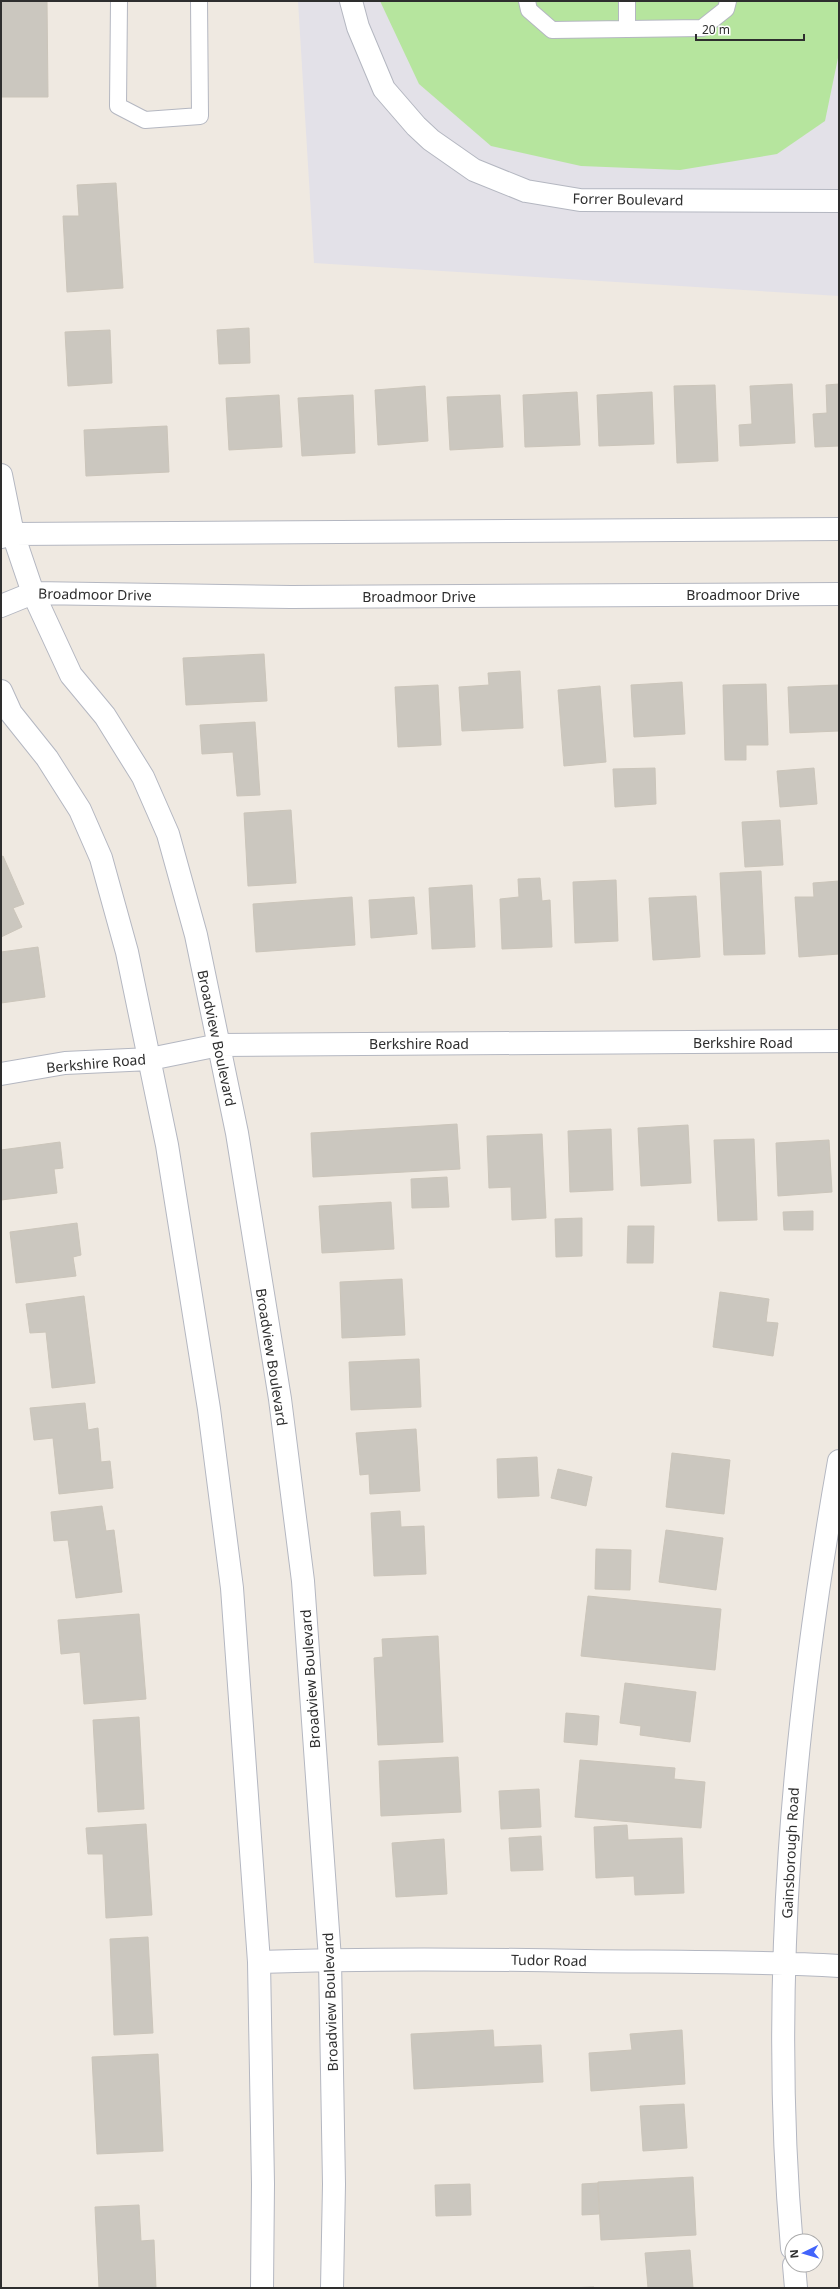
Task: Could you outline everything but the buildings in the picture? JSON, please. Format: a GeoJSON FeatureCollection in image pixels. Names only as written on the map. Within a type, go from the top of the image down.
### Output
{"type":"FeatureCollection","features":[{"type":"Feature","properties":{"kind":"street","name":"Forrer Boulevard"},"geometry":{"type":"LineString","coordinates":[[351,1],[358,27],[384,89],[416,126],[431,140],[474,170],[526,191],[580,200],[839,201]]}},
{"type":"Feature","properties":{"kind":"street","name":"Broadview Boulevard"},"geometry":{"type":"LineString","coordinates":[[1,475],[7,535],[22,560],[33,593],[72,675],[105,716],[143,777],[168,834],[196,935],[237,1133],[280,1398],[303,1581],[330,1960],[334,2184],[332,2288]]}},
{"type":"Feature","properties":{"kind":"street"},"geometry":{"type":"LineString","coordinates":[[7,535],[839,529]]}},
{"type":"Feature","properties":{"kind":"street","name":"Broadmoor Drive"},"geometry":{"type":"LineString","coordinates":[[1,606],[33,593],[291,597],[839,594]]}},
{"type":"Feature","properties":{"kind":"street"},"geometry":{"type":"LineString","coordinates":[[1,691],[11,713],[47,758],[80,810],[101,858],[127,952],[167,1145],[209,1409],[232,1588],[259,1962],[263,2184],[262,2288]]}},
{"type":"Feature","properties":{"kind":"street","name":"Berkshire Road"},"geometry":{"type":"LineString","coordinates":[[1,1074],[65,1063],[150,1059],[220,1045],[839,1041]]}},
{"type":"Feature","properties":{"kind":"street","name":"Gainsborough Road"},"geometry":{"type":"LineString","coordinates":[[791,2233],[786,2175],[783,1963],[793,1792],[820,1567],[836,1500],[839,1461]]}},
{"type":"Feature","properties":{"kind":"street","name":"Tudor Road"},"geometry":{"type":"LineString","coordinates":[[259,1962],[330,1960],[783,1963],[839,1966]]}},
{"type":"Feature","properties":{"kind":"street"},"geometry":{"type":"LineString","coordinates":[[795,2273],[796,2288]]}},
{"type":"Feature","properties":{"kind":"lane"},"geometry":{"type":"LineString","coordinates":[[119,1],[118,106],[144,120],[200,116],[199,1]]}},
{"type":"Feature","properties":{"kind":"lane"},"geometry":{"type":"LineString","coordinates":[[527,1],[528,10],[552,30],[702,28],[726,9],[728,1]]}},
{"type":"Feature","properties":{"kind":"lane"},"geometry":{"type":"LineString","coordinates":[[627,29],[628,1]]}},
{"type":"Feature","properties":{"kind":"shaded area"},"geometry":{"type":"Polygon","coordinates":[[[298,1],[839,1],[839,296],[314,263],[298,1]]]}},
{"type":"Feature","properties":{"kind":"green space"},"geometry":{"type":"Polygon","coordinates":[[[380,1],[839,1],[839,53],[825,121],[777,154],[680,170],[581,166],[491,146],[419,84],[380,1]]]}}]}
